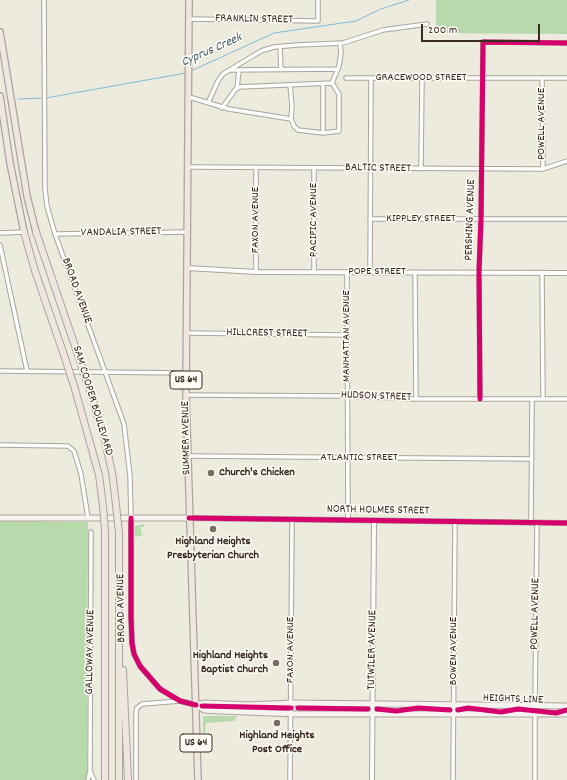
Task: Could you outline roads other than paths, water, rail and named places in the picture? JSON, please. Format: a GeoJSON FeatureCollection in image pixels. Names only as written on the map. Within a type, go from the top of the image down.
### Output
{"type":"FeatureCollection","features":[{"type":"Feature","properties":{"kind":"highway","name":"SAM COOPER BOULEVARD"},"geometry":{"type":"LineString","coordinates":[[24,232],[35,271],[75,389],[99,475],[105,531],[105,780]]}},
{"type":"Feature","properties":{"kind":"highway","name":"SAM COOPER BOULEVARD"},"geometry":{"type":"LineString","coordinates":[[36,232],[88,385],[104,437],[112,472],[119,533],[119,780]]}},
{"type":"Feature","properties":{"kind":"highway"},"geometry":{"type":"LineString","coordinates":[[120,620],[128,780]]}},
{"type":"Feature","properties":{"kind":"main road","name":"SUMMER AVENUE"},"geometry":{"type":"LineString","coordinates":[[189,0],[186,395],[198,780]]}},
{"type":"Feature","properties":{"kind":"main road","name":"SAM COOPER BOULEVARD"},"geometry":{"type":"LineString","coordinates":[[0,32],[27,196],[36,232]]}},
{"type":"Feature","properties":{"kind":"main road","name":"SAM COOPER BOULEVARD"},"geometry":{"type":"LineString","coordinates":[[0,96],[10,163],[24,232]]}},
{"type":"Feature","properties":{"kind":"main road","name":"NORTH HOLMES STREET"},"geometry":{"type":"LineString","coordinates":[[0,518],[189,518]]}},
{"type":"Feature","properties":{"kind":"main road"},"geometry":{"type":"LineString","coordinates":[[196,705],[205,703],[255,705],[291,703],[567,706]]}},
{"type":"Feature","properties":{"kind":"main road"},"geometry":{"type":"LineString","coordinates":[[196,705],[204,710],[221,711],[372,714],[567,714]]}},
{"type":"Feature","properties":{"kind":"street","name":"BROAD AVENUE"},"geometry":{"type":"LineString","coordinates":[[44,0],[45,189],[55,234],[106,372],[125,432],[130,476],[131,616],[134,654],[140,666],[160,689],[180,701],[196,705]]}},
{"type":"Feature","properties":{"kind":"street","name":"FRANKLIN STREET"},"geometry":{"type":"LineString","coordinates":[[189,19],[318,21],[318,0]]}},
{"type":"Feature","properties":{"kind":"street"},"geometry":{"type":"LineString","coordinates":[[208,103],[218,81],[229,70],[261,51],[280,47],[340,44],[383,30],[427,24]]}},
{"type":"Feature","properties":{"kind":"street","name":"PERSHING AVENUE"},"geometry":{"type":"LineString","coordinates":[[480,399],[479,272],[482,169],[482,42],[567,43]]}},
{"type":"Feature","properties":{"kind":"street"},"geometry":{"type":"LineString","coordinates":[[332,83],[338,69],[341,53],[340,44]]}},
{"type":"Feature","properties":{"kind":"street"},"geometry":{"type":"LineString","coordinates":[[280,47],[281,70]]}},
{"type":"Feature","properties":{"kind":"street"},"geometry":{"type":"LineString","coordinates":[[229,70],[338,69]]}},
{"type":"Feature","properties":{"kind":"street"},"geometry":{"type":"LineString","coordinates":[[222,108],[237,88],[239,70]]}},
{"type":"Feature","properties":{"kind":"street","name":"GRACEWOOD STREET"},"geometry":{"type":"LineString","coordinates":[[346,78],[567,78]]}},
{"type":"Feature","properties":{"kind":"street"},"geometry":{"type":"LineString","coordinates":[[370,272],[371,78]]}},
{"type":"Feature","properties":{"kind":"street"},"geometry":{"type":"LineString","coordinates":[[421,169],[422,78]]}},
{"type":"Feature","properties":{"kind":"street","name":"POWELL AVENUE"},"geometry":{"type":"LineString","coordinates":[[542,78],[543,169]]}},
{"type":"Feature","properties":{"kind":"street"},"geometry":{"type":"LineString","coordinates":[[237,88],[254,85],[332,83]]}},
{"type":"Feature","properties":{"kind":"street"},"geometry":{"type":"LineString","coordinates":[[290,84],[292,106],[291,119],[298,130],[323,133],[339,131],[339,94],[332,83]]}},
{"type":"Feature","properties":{"kind":"street"},"geometry":{"type":"LineString","coordinates":[[323,84],[323,133]]}},
{"type":"Feature","properties":{"kind":"street"},"geometry":{"type":"LineString","coordinates":[[188,97],[222,108],[291,119]]}},
{"type":"Feature","properties":{"kind":"street","name":"BALTIC STREET"},"geometry":{"type":"LineString","coordinates":[[188,167],[543,169],[567,161]]}},
{"type":"Feature","properties":{"kind":"street","name":"FAXON AVENUE"},"geometry":{"type":"LineString","coordinates":[[256,168],[256,272]]}},
{"type":"Feature","properties":{"kind":"street","name":"PACIFIC AVENUE"},"geometry":{"type":"LineString","coordinates":[[314,168],[314,272]]}},
{"type":"Feature","properties":{"kind":"street","name":"KIPPLEY STREET"},"geometry":{"type":"LineString","coordinates":[[370,219],[567,219]]}},
{"type":"Feature","properties":{"kind":"street"},"geometry":{"type":"LineString","coordinates":[[0,233],[24,232]]}},
{"type":"Feature","properties":{"kind":"street","name":"VANDALIA STREET"},"geometry":{"type":"LineString","coordinates":[[55,234],[187,232]]}},
{"type":"Feature","properties":{"kind":"street"},"geometry":{"type":"LineString","coordinates":[[0,245],[27,371]]}},
{"type":"Feature","properties":{"kind":"street","name":"POPE STREET"},"geometry":{"type":"LineString","coordinates":[[187,268],[256,272],[567,273]]}},
{"type":"Feature","properties":{"kind":"street","name":"MANHATTAN AVENUE"},"geometry":{"type":"LineString","coordinates":[[347,272],[348,520]]}},
{"type":"Feature","properties":{"kind":"street"},"geometry":{"type":"LineString","coordinates":[[415,273],[416,399]]}},
{"type":"Feature","properties":{"kind":"street"},"geometry":{"type":"LineString","coordinates":[[542,273],[543,399]]}},
{"type":"Feature","properties":{"kind":"street","name":"HILLCREST STREET"},"geometry":{"type":"LineString","coordinates":[[186,332],[347,335]]}},
{"type":"Feature","properties":{"kind":"street"},"geometry":{"type":"LineString","coordinates":[[0,370],[186,373]]}},
{"type":"Feature","properties":{"kind":"street","name":"HUDSON STREET"},"geometry":{"type":"LineString","coordinates":[[186,395],[348,396],[416,399],[567,399]]}},
{"type":"Feature","properties":{"kind":"street"},"geometry":{"type":"LineString","coordinates":[[531,523],[532,399]]}},
{"type":"Feature","properties":{"kind":"street"},"geometry":{"type":"LineString","coordinates":[[0,445],[68,446],[74,451],[81,474],[88,518]]}},
{"type":"Feature","properties":{"kind":"street","name":"ATLANTIC STREET"},"geometry":{"type":"LineString","coordinates":[[187,456],[532,459]]}},
{"type":"Feature","properties":{"kind":"street","name":"NORTH HOLMES STREET"},"geometry":{"type":"LineString","coordinates":[[189,518],[567,523]]}},
{"type":"Feature","properties":{"kind":"street","name":"FAXON AVENUE"},"geometry":{"type":"LineString","coordinates":[[290,780],[292,519]]}},
{"type":"Feature","properties":{"kind":"street","name":"TUTWILER AVENUE"},"geometry":{"type":"LineString","coordinates":[[372,780],[374,520]]}},
{"type":"Feature","properties":{"kind":"street","name":"BOWEN AVENUE"},"geometry":{"type":"LineString","coordinates":[[453,780],[455,522]]}},
{"type":"Feature","properties":{"kind":"street","name":"POWELL AVENUE"},"geometry":{"type":"LineString","coordinates":[[535,705],[537,523]]}},
{"type":"Feature","properties":{"kind":"street","name":"GALLOWAY AVENUE"},"geometry":{"type":"LineString","coordinates":[[88,780],[90,771],[91,532]]}},
{"type":"Feature","properties":{"kind":"street"},"geometry":{"type":"LineString","coordinates":[[136,780],[137,708],[142,704],[180,701]]}},
{"type":"Feature","properties":{"kind":"street"},"geometry":{"type":"LineString","coordinates":[[535,714],[535,780]]}},
{"type":"Feature","properties":{"kind":"street","name":"GALLOWAY AVENUE"},"geometry":{"type":"LineString","coordinates":[[90,771],[94,780]]}},
{"type":"Feature","properties":{"kind":"waterway","name":"Cyprus Creek"},"geometry":{"type":"LineString","coordinates":[[191,71],[274,33],[356,21],[381,9],[409,0]]}},
{"type":"Feature","properties":{"kind":"waterway","name":"Cyprus Creek"},"geometry":{"type":"LineString","coordinates":[[46,98],[186,73]]}},
{"type":"Feature","properties":{"kind":"waterway","name":"Cyprus Creek"},"geometry":{"type":"LineString","coordinates":[[18,99],[43,98]]}},
{"type":"Feature","properties":{"kind":"place","name":"Church's Chicken"},"geometry":{"type":"Point","coordinates":[211,473]}},
{"type":"Feature","properties":{"kind":"place","name":"Highland Heights Presbyterian Church"},"geometry":{"type":"Point","coordinates":[213,529]}},
{"type":"Feature","properties":{"kind":"place","name":"Highland Heights Baptist Church"},"geometry":{"type":"Point","coordinates":[276,663]}},
{"type":"Feature","properties":{"kind":"place","name":"Highland Heights Post Office"},"geometry":{"type":"Point","coordinates":[277,723]}}]}
